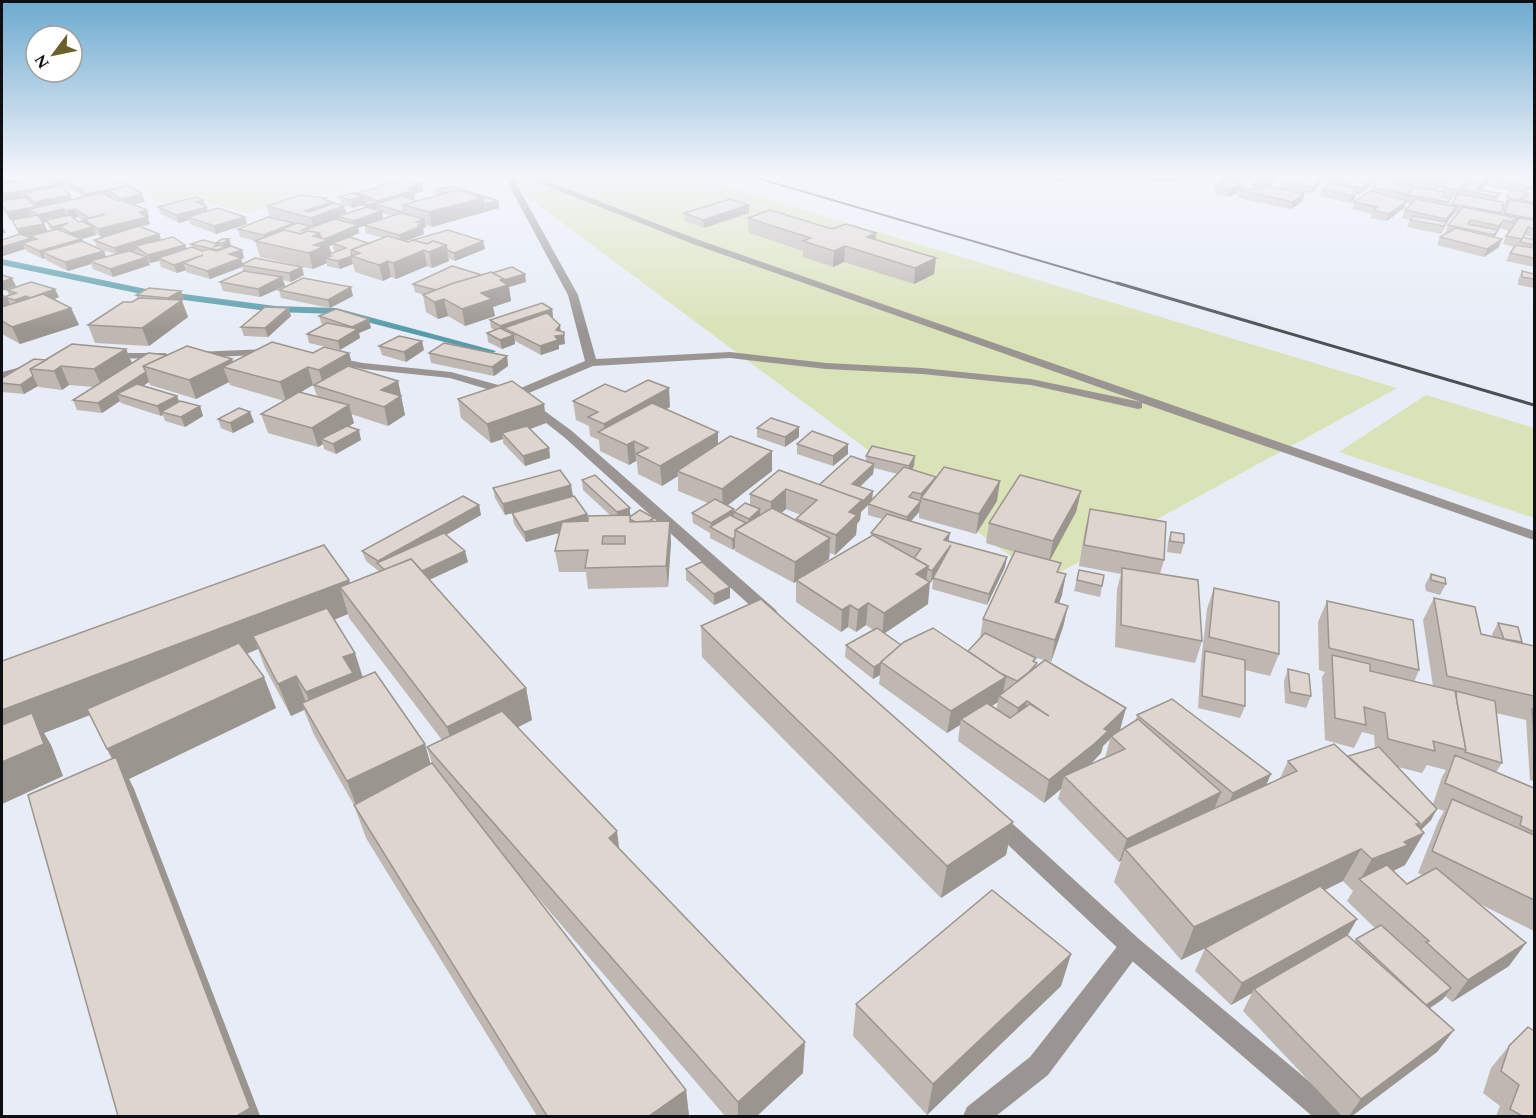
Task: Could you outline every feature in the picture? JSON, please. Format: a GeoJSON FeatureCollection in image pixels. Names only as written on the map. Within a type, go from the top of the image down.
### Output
{"type":"FeatureCollection","features":[{"type":"Feature","properties":{"kind":"street"},"geometry":{"type":"LineString","coordinates":[[536,226],[551,258],[573,295],[591,363]]}},
{"type":"Feature","properties":{"kind":"street"},"geometry":{"type":"LineString","coordinates":[[655,226],[1534,536]]}},
{"type":"Feature","properties":{"kind":"street"},"geometry":{"type":"LineString","coordinates":[[91,357],[281,352]]}},
{"type":"Feature","properties":{"kind":"street"},"geometry":{"type":"LineString","coordinates":[[517,394],[591,363],[730,355],[826,366],[922,371],[1032,382],[1200,418]]}},
{"type":"Feature","properties":{"kind":"street"},"geometry":{"type":"LineString","coordinates":[[316,356],[363,366],[451,375],[517,394],[568,434],[782,625]]}},
{"type":"Feature","properties":{"kind":"street"},"geometry":{"type":"LineString","coordinates":[[2,376],[38,366]]}},
{"type":"Feature","properties":{"kind":"street"},"geometry":{"type":"LineString","coordinates":[[983,809],[1131,946],[1331,1116]]}},
{"type":"Feature","properties":{"kind":"street"},"geometry":{"type":"LineString","coordinates":[[976,1116],[1039,1066],[1131,946]]}},
{"type":"Feature","properties":{"kind":"green space"},"geometry":{"type":"Polygon","coordinates":[[[567,226],[859,226],[1397,388],[1044,581],[567,226]]]}},
{"type":"Feature","properties":{"kind":"green space"},"geometry":{"type":"Polygon","coordinates":[[[1426,395],[1534,428],[1534,518],[1339,452],[1426,395]]]}},
{"type":"Feature","properties":{"kind":"building"},"geometry":{"type":"Polygon","coordinates":[[[15,226],[32,226],[17,229],[15,226]]]}},
{"type":"Feature","properties":{"kind":"building"},"geometry":{"type":"Polygon","coordinates":[[[91,226],[93,227],[71,233],[60,227],[91,226]]]}},
{"type":"Feature","properties":{"kind":"building"},"geometry":{"type":"Polygon","coordinates":[[[94,226],[110,226],[98,229],[94,226]]]}},
{"type":"Feature","properties":{"kind":"building"},"geometry":{"type":"Polygon","coordinates":[[[138,226],[159,234],[114,248],[94,240],[138,226]]]}},
{"type":"Feature","properties":{"kind":"building"},"geometry":{"type":"Polygon","coordinates":[[[245,226],[286,226],[264,235],[238,229],[245,226]]]}},
{"type":"Feature","properties":{"kind":"building"},"geometry":{"type":"Polygon","coordinates":[[[289,226],[310,226],[301,231],[315,226],[355,226],[325,239],[321,238],[319,233],[308,231],[301,234],[284,230],[275,232],[289,226]]]}},
{"type":"Feature","properties":{"kind":"building"},"geometry":{"type":"Polygon","coordinates":[[[368,226],[422,226],[399,235],[368,226]]]}},
{"type":"Feature","properties":{"kind":"building"},"geometry":{"type":"Polygon","coordinates":[[[774,226],[823,226],[832,229],[853,226],[876,233],[867,237],[936,258],[915,268],[845,246],[834,251],[803,241],[811,238],[774,226]]]}},
{"type":"Feature","properties":{"kind":"building"},"geometry":{"type":"Polygon","coordinates":[[[1453,226],[1479,226],[1498,230],[1494,235],[1453,226]]]}},
{"type":"Feature","properties":{"kind":"building"},"geometry":{"type":"Polygon","coordinates":[[[1513,226],[1534,226],[1534,229],[1528,227],[1522,239],[1506,236],[1513,226]]]}},
{"type":"Feature","properties":{"kind":"building"},"geometry":{"type":"Polygon","coordinates":[[[1456,228],[1502,239],[1487,249],[1440,237],[1456,228]]]}},
{"type":"Feature","properties":{"kind":"building"},"geometry":{"type":"Polygon","coordinates":[[[57,229],[81,239],[39,251],[22,243],[37,239],[30,236],[57,229]]]}},
{"type":"Feature","properties":{"kind":"building"},"geometry":{"type":"Polygon","coordinates":[[[284,230],[301,234],[308,231],[319,233],[313,236],[328,240],[314,245],[323,247],[309,253],[255,241],[284,230]]]}},
{"type":"Feature","properties":{"kind":"building"},"geometry":{"type":"Polygon","coordinates":[[[448,230],[483,241],[454,253],[447,250],[446,245],[433,241],[427,244],[413,240],[448,230]]]}},
{"type":"Feature","properties":{"kind":"building"},"geometry":{"type":"Polygon","coordinates":[[[20,234],[32,238],[2,247],[2,240],[20,234]]]}},
{"type":"Feature","properties":{"kind":"building"},"geometry":{"type":"Polygon","coordinates":[[[388,236],[408,242],[413,240],[427,244],[433,241],[446,245],[429,252],[424,250],[393,263],[388,261],[379,265],[351,256],[360,253],[351,250],[388,236]]]}},
{"type":"Feature","properties":{"kind":"building"},"geometry":{"type":"Polygon","coordinates":[[[173,237],[185,245],[148,255],[135,246],[173,237]]]}},
{"type":"Feature","properties":{"kind":"building"},"geometry":{"type":"Polygon","coordinates":[[[350,237],[368,243],[351,250],[352,256],[338,261],[325,258],[331,256],[327,255],[346,248],[332,243],[350,237]]]}},
{"type":"Feature","properties":{"kind":"building"},"geometry":{"type":"Polygon","coordinates":[[[1523,237],[1534,240],[1534,245],[1520,242],[1523,237]]]}},
{"type":"Feature","properties":{"kind":"building"},"geometry":{"type":"Polygon","coordinates":[[[222,239],[229,239],[223,243],[216,243],[222,239]]]}},
{"type":"Feature","properties":{"kind":"building"},"geometry":{"type":"Polygon","coordinates":[[[203,240],[218,244],[213,247],[220,245],[225,247],[217,250],[191,244],[203,240]]]}},
{"type":"Feature","properties":{"kind":"building"},"geometry":{"type":"Polygon","coordinates":[[[82,241],[104,251],[65,262],[42,252],[82,241]]]}},
{"type":"Feature","properties":{"kind":"building"},"geometry":{"type":"Polygon","coordinates":[[[1516,245],[1534,248],[1534,258],[1510,253],[1516,245]]]}},
{"type":"Feature","properties":{"kind":"building"},"geometry":{"type":"Polygon","coordinates":[[[231,246],[242,250],[229,254],[241,258],[207,271],[183,263],[203,255],[174,265],[158,258],[192,247],[202,251],[209,249],[217,251],[231,246]]]}},
{"type":"Feature","properties":{"kind":"building"},"geometry":{"type":"Polygon","coordinates":[[[129,251],[147,257],[110,269],[90,261],[129,251]]]}},
{"type":"Feature","properties":{"kind":"building"},"geometry":{"type":"Polygon","coordinates":[[[255,258],[302,267],[289,273],[241,265],[255,258]]]}},
{"type":"Feature","properties":{"kind":"building"},"geometry":{"type":"Polygon","coordinates":[[[452,266],[482,275],[436,290],[413,284],[452,266]]]}},
{"type":"Feature","properties":{"kind":"building"},"geometry":{"type":"Polygon","coordinates":[[[512,267],[525,274],[504,280],[492,273],[512,267]]]}},
{"type":"Feature","properties":{"kind":"building"},"geometry":{"type":"Polygon","coordinates":[[[244,271],[282,277],[258,289],[220,282],[244,271]]]}},
{"type":"Feature","properties":{"kind":"building"},"geometry":{"type":"Polygon","coordinates":[[[1522,271],[1534,274],[1534,279],[1522,277],[1522,271]]]}},
{"type":"Feature","properties":{"kind":"building"},"geometry":{"type":"Polygon","coordinates":[[[491,272],[504,279],[500,280],[508,285],[481,293],[492,299],[462,309],[444,299],[434,302],[423,295],[451,284],[491,272]]]}},
{"type":"Feature","properties":{"kind":"building"},"geometry":{"type":"Polygon","coordinates":[[[2,275],[12,278],[2,282],[2,275]]]}},
{"type":"Feature","properties":{"kind":"building"},"geometry":{"type":"Polygon","coordinates":[[[303,278],[351,287],[328,300],[279,290],[303,278]]]}},
{"type":"Feature","properties":{"kind":"building"},"geometry":{"type":"Polygon","coordinates":[[[31,282],[55,289],[30,298],[26,296],[15,300],[7,298],[16,293],[7,290],[31,282]]]}},
{"type":"Feature","properties":{"kind":"building"},"geometry":{"type":"Polygon","coordinates":[[[149,288],[181,291],[168,298],[136,295],[149,288]]]}},
{"type":"Feature","properties":{"kind":"building"},"geometry":{"type":"Polygon","coordinates":[[[43,294],[71,308],[12,327],[2,321],[2,307],[43,294]]]}},
{"type":"Feature","properties":{"kind":"building"},"geometry":{"type":"Polygon","coordinates":[[[139,298],[182,300],[142,328],[88,325],[123,302],[132,302],[139,298]]]}},
{"type":"Feature","properties":{"kind":"building"},"geometry":{"type":"Polygon","coordinates":[[[542,303],[552,309],[500,326],[490,320],[542,303]]]}},
{"type":"Feature","properties":{"kind":"building"},"geometry":{"type":"Polygon","coordinates":[[[265,307],[288,308],[265,328],[241,327],[265,307]]]}},
{"type":"Feature","properties":{"kind":"building"},"geometry":{"type":"Polygon","coordinates":[[[336,309],[369,319],[352,327],[319,316],[336,309]]]}},
{"type":"Feature","properties":{"kind":"building"},"geometry":{"type":"Polygon","coordinates":[[[547,313],[560,325],[556,330],[564,332],[564,335],[555,336],[558,340],[540,346],[504,328],[547,313]]]}},
{"type":"Feature","properties":{"kind":"building"},"geometry":{"type":"Polygon","coordinates":[[[327,323],[358,329],[338,341],[307,334],[327,323]]]}},
{"type":"Feature","properties":{"kind":"building"},"geometry":{"type":"Polygon","coordinates":[[[500,328],[514,335],[500,340],[487,333],[500,328]]]}},
{"type":"Feature","properties":{"kind":"building"},"geometry":{"type":"Polygon","coordinates":[[[399,336],[422,341],[404,352],[379,346],[399,336]]]}},
{"type":"Feature","properties":{"kind":"building"},"geometry":{"type":"Polygon","coordinates":[[[272,342],[313,353],[324,347],[349,353],[319,370],[308,367],[280,382],[223,367],[272,342]]]}},
{"type":"Feature","properties":{"kind":"building"},"geometry":{"type":"Polygon","coordinates":[[[444,343],[507,356],[492,367],[429,353],[444,343]]]}},
{"type":"Feature","properties":{"kind":"building"},"geometry":{"type":"Polygon","coordinates":[[[72,344],[126,349],[94,369],[61,366],[54,371],[30,369],[72,344]]]}},
{"type":"Feature","properties":{"kind":"building"},"geometry":{"type":"Polygon","coordinates":[[[187,346],[232,359],[189,380],[143,366],[187,346]]]}},
{"type":"Feature","properties":{"kind":"building"},"geometry":{"type":"Polygon","coordinates":[[[148,353],[167,355],[143,366],[146,372],[98,403],[73,400],[148,353]]]}},
{"type":"Feature","properties":{"kind":"building"},"geometry":{"type":"Polygon","coordinates":[[[34,359],[46,360],[30,369],[33,376],[20,385],[2,383],[2,378],[34,359]]]}},
{"type":"Feature","properties":{"kind":"building"},"geometry":{"type":"Polygon","coordinates":[[[348,366],[398,381],[381,390],[401,396],[384,407],[314,385],[348,366]]]}},
{"type":"Feature","properties":{"kind":"building"},"geometry":{"type":"Polygon","coordinates":[[[648,380],[669,388],[604,424],[588,417],[598,412],[573,401],[605,384],[625,392],[648,380]]]}},
{"type":"Feature","properties":{"kind":"building"},"geometry":{"type":"Polygon","coordinates":[[[512,381],[544,404],[487,424],[458,399],[512,381]]]}},
{"type":"Feature","properties":{"kind":"building"},"geometry":{"type":"Polygon","coordinates":[[[137,384],[177,396],[157,406],[117,394],[137,384]]]}},
{"type":"Feature","properties":{"kind":"building"},"geometry":{"type":"Polygon","coordinates":[[[299,392],[349,405],[312,428],[261,414],[299,392]]]}},
{"type":"Feature","properties":{"kind":"building"},"geometry":{"type":"Polygon","coordinates":[[[180,401],[200,406],[181,417],[161,412],[180,401]]]}},
{"type":"Feature","properties":{"kind":"building"},"geometry":{"type":"Polygon","coordinates":[[[652,403],[718,432],[660,466],[636,454],[648,448],[634,441],[627,445],[598,432],[652,403]]]}},
{"type":"Feature","properties":{"kind":"building"},"geometry":{"type":"Polygon","coordinates":[[[239,408],[250,412],[230,423],[218,419],[239,408]]]}},
{"type":"Feature","properties":{"kind":"building"},"geometry":{"type":"Polygon","coordinates":[[[771,418],[799,427],[785,437],[757,428],[771,418]]]}},
{"type":"Feature","properties":{"kind":"building"},"geometry":{"type":"Polygon","coordinates":[[[347,426],[359,430],[333,444],[321,439],[347,426]]]}},
{"type":"Feature","properties":{"kind":"building"},"geometry":{"type":"Polygon","coordinates":[[[527,426],[549,448],[523,456],[502,433],[527,426]]]}},
{"type":"Feature","properties":{"kind":"building"},"geometry":{"type":"Polygon","coordinates":[[[812,431],[848,444],[833,456],[797,444],[812,431]]]}},
{"type":"Feature","properties":{"kind":"building"},"geometry":{"type":"Polygon","coordinates":[[[730,436],[772,451],[722,489],[677,471],[730,436]]]}},
{"type":"Feature","properties":{"kind":"building"},"geometry":{"type":"Polygon","coordinates":[[[872,446],[915,456],[909,466],[866,456],[872,446]]]}},
{"type":"Feature","properties":{"kind":"building"},"geometry":{"type":"Polygon","coordinates":[[[851,456],[874,464],[852,484],[873,491],[862,502],[862,500],[819,485],[851,456]]]}},
{"type":"Feature","properties":{"kind":"building"},"geometry":{"type":"Polygon","coordinates":[[[904,467],[936,477],[921,494],[913,492],[909,497],[921,501],[907,517],[868,504],[904,467]]]}},
{"type":"Feature","properties":{"kind":"building"},"geometry":{"type":"Polygon","coordinates":[[[944,467],[1000,481],[979,514],[921,498],[944,467]]]}},
{"type":"Feature","properties":{"kind":"building"},"geometry":{"type":"Polygon","coordinates":[[[560,470],[571,485],[503,504],[493,488],[560,470]]]}},
{"type":"Feature","properties":{"kind":"building"},"geometry":{"type":"Polygon","coordinates":[[[779,470],[862,500],[849,512],[857,515],[836,535],[796,519],[817,500],[786,489],[771,502],[750,494],[779,470]]]}},
{"type":"Feature","properties":{"kind":"building"},"geometry":{"type":"Polygon","coordinates":[[[595,475],[630,508],[617,512],[582,480],[595,475]]]}},
{"type":"Feature","properties":{"kind":"building"},"geometry":{"type":"Polygon","coordinates":[[[1020,475],[1081,491],[1053,541],[989,523],[1020,475]]]}},
{"type":"Feature","properties":{"kind":"building"},"geometry":{"type":"Polygon","coordinates":[[[463,496],[479,505],[378,561],[362,551],[463,496]]]}},
{"type":"Feature","properties":{"kind":"building"},"geometry":{"type":"Polygon","coordinates":[[[574,496],[587,514],[524,532],[512,513],[574,496]]]}},
{"type":"Feature","properties":{"kind":"building"},"geometry":{"type":"Polygon","coordinates":[[[715,499],[734,509],[711,523],[692,513],[715,499]]]}},
{"type":"Feature","properties":{"kind":"building"},"geometry":{"type":"Polygon","coordinates":[[[745,503],[760,509],[749,519],[734,512],[745,503]]]}},
{"type":"Feature","properties":{"kind":"building"},"geometry":{"type":"Polygon","coordinates":[[[772,508],[830,538],[795,562],[735,530],[772,508]]]}},
{"type":"Feature","properties":{"kind":"building"},"geometry":{"type":"Polygon","coordinates":[[[1090,509],[1166,522],[1164,560],[1084,545],[1090,509]]]}},
{"type":"Feature","properties":{"kind":"building"},"geometry":{"type":"Polygon","coordinates":[[[640,510],[654,518],[649,521],[635,522],[630,519],[640,510]]]}},
{"type":"Feature","properties":{"kind":"building"},"geometry":{"type":"Polygon","coordinates":[[[887,514],[950,533],[944,540],[1007,557],[989,594],[933,578],[951,545],[932,571],[914,558],[921,549],[871,533],[887,514]]]}},
{"type":"Feature","properties":{"kind":"building"},"geometry":{"type":"Polygon","coordinates":[[[630,515],[630,522],[670,521],[666,566],[585,568],[588,550],[555,551],[562,522],[588,521],[588,516],[630,515]],[[603,536],[602,544],[625,544],[625,536],[603,536]]]}},
{"type":"Feature","properties":{"kind":"building"},"geometry":{"type":"Polygon","coordinates":[[[730,515],[746,523],[735,530],[735,537],[732,539],[710,527],[730,515]]]}},
{"type":"Feature","properties":{"kind":"building"},"geometry":{"type":"Polygon","coordinates":[[[1171,532],[1184,534],[1184,543],[1170,541],[1171,532]]]}},
{"type":"Feature","properties":{"kind":"building"},"geometry":{"type":"Polygon","coordinates":[[[444,533],[465,551],[422,571],[411,559],[385,570],[377,563],[444,533]]]}},
{"type":"Feature","properties":{"kind":"building"},"geometry":{"type":"Polygon","coordinates":[[[873,535],[928,566],[916,574],[930,582],[884,613],[868,603],[858,610],[850,605],[842,610],[796,580],[873,535]]]}},
{"type":"Feature","properties":{"kind":"building"},"geometry":{"type":"Polygon","coordinates":[[[324,545],[349,580],[2,710],[2,661],[324,545]]]}},
{"type":"Feature","properties":{"kind":"building"},"geometry":{"type":"Polygon","coordinates":[[[1015,551],[1061,563],[1057,572],[1066,574],[1055,602],[1068,606],[1055,640],[983,619],[1015,551]]]}},
{"type":"Feature","properties":{"kind":"building"},"geometry":{"type":"Polygon","coordinates":[[[411,559],[526,688],[447,727],[340,587],[411,559]]]}},
{"type":"Feature","properties":{"kind":"building"},"geometry":{"type":"Polygon","coordinates":[[[702,562],[730,587],[714,594],[686,569],[702,562]]]}},
{"type":"Feature","properties":{"kind":"building"},"geometry":{"type":"Polygon","coordinates":[[[1122,568],[1198,580],[1202,641],[1121,625],[1122,568]]]}},
{"type":"Feature","properties":{"kind":"building"},"geometry":{"type":"Polygon","coordinates":[[[1079,570],[1104,575],[1102,586],[1077,580],[1079,570]]]}},
{"type":"Feature","properties":{"kind":"building"},"geometry":{"type":"Polygon","coordinates":[[[1431,574],[1445,578],[1446,584],[1431,580],[1431,574]]]}},
{"type":"Feature","properties":{"kind":"building"},"geometry":{"type":"Polygon","coordinates":[[[1214,588],[1279,602],[1279,654],[1209,637],[1214,588]]]}},
{"type":"Feature","properties":{"kind":"building"},"geometry":{"type":"Polygon","coordinates":[[[1434,598],[1475,607],[1481,634],[1534,646],[1534,696],[1447,676],[1434,598]]]}},
{"type":"Feature","properties":{"kind":"building"},"geometry":{"type":"Polygon","coordinates":[[[761,599],[1013,822],[947,866],[701,626],[761,599]]]}},
{"type":"Feature","properties":{"kind":"building"},"geometry":{"type":"Polygon","coordinates":[[[1327,601],[1413,620],[1419,670],[1329,648],[1327,601]]]}},
{"type":"Feature","properties":{"kind":"building"},"geometry":{"type":"Polygon","coordinates":[[[327,608],[355,653],[343,657],[353,673],[306,692],[296,676],[278,684],[253,636],[327,608]]]}},
{"type":"Feature","properties":{"kind":"building"},"geometry":{"type":"Polygon","coordinates":[[[1498,623],[1518,627],[1522,642],[1504,639],[1498,623]]]}},
{"type":"Feature","properties":{"kind":"building"},"geometry":{"type":"Polygon","coordinates":[[[877,628],[901,645],[874,667],[846,645],[877,628]]]}},
{"type":"Feature","properties":{"kind":"building"},"geometry":{"type":"Polygon","coordinates":[[[933,628],[1006,677],[951,711],[881,662],[904,642],[933,628]]]}},
{"type":"Feature","properties":{"kind":"building"},"geometry":{"type":"Polygon","coordinates":[[[985,633],[1036,658],[1033,661],[1037,663],[1017,681],[1002,674],[968,651],[985,633]]]}},
{"type":"Feature","properties":{"kind":"building"},"geometry":{"type":"Polygon","coordinates":[[[239,643],[264,677],[107,749],[87,709],[239,643]]]}},
{"type":"Feature","properties":{"kind":"building"},"geometry":{"type":"Polygon","coordinates":[[[1205,651],[1245,660],[1245,706],[1202,696],[1205,651]]]}},
{"type":"Feature","properties":{"kind":"building"},"geometry":{"type":"Polygon","coordinates":[[[1332,655],[1370,664],[1370,671],[1455,691],[1466,750],[1433,741],[1435,751],[1388,739],[1385,713],[1364,707],[1366,725],[1335,718],[1332,655]]]}},
{"type":"Feature","properties":{"kind":"building"},"geometry":{"type":"Polygon","coordinates":[[[1045,660],[1126,708],[1104,729],[1108,731],[1049,780],[961,719],[987,703],[1010,718],[1030,704],[1049,716],[1027,701],[1018,708],[999,696],[1045,660]]]}},
{"type":"Feature","properties":{"kind":"building"},"geometry":{"type":"Polygon","coordinates":[[[1288,669],[1309,674],[1311,696],[1290,692],[1288,669]]]}},
{"type":"Feature","properties":{"kind":"building"},"geometry":{"type":"Polygon","coordinates":[[[375,672],[425,744],[347,781],[302,703],[375,672]]]}},
{"type":"Feature","properties":{"kind":"building"},"geometry":{"type":"Polygon","coordinates":[[[1456,691],[1495,701],[1502,763],[1465,752],[1456,691]]]}},
{"type":"Feature","properties":{"kind":"building"},"geometry":{"type":"Polygon","coordinates":[[[1172,699],[1271,774],[1233,793],[1137,715],[1172,699]]]}},
{"type":"Feature","properties":{"kind":"building"},"geometry":{"type":"Polygon","coordinates":[[[1532,709],[1534,710],[1534,738],[1532,709]]]}},
{"type":"Feature","properties":{"kind":"building"},"geometry":{"type":"Polygon","coordinates":[[[502,711],[617,831],[609,838],[805,1042],[738,1102],[427,747],[502,711]]]}},
{"type":"Feature","properties":{"kind":"building"},"geometry":{"type":"Polygon","coordinates":[[[32,713],[44,744],[2,762],[2,725],[32,713]]]}},
{"type":"Feature","properties":{"kind":"building"},"geometry":{"type":"Polygon","coordinates":[[[1138,719],[1221,792],[1127,839],[1064,776],[1125,749],[1111,736],[1138,719]]]}},
{"type":"Feature","properties":{"kind":"building"},"geometry":{"type":"Polygon","coordinates":[[[1334,744],[1420,823],[1416,824],[1424,833],[1404,842],[1408,845],[1372,859],[1361,849],[1194,927],[1125,849],[1297,771],[1288,761],[1334,744]]]}},
{"type":"Feature","properties":{"kind":"building"},"geometry":{"type":"Polygon","coordinates":[[[1379,747],[1437,809],[1419,827],[1420,823],[1348,756],[1379,747]]]}},
{"type":"Feature","properties":{"kind":"building"},"geometry":{"type":"Polygon","coordinates":[[[1455,755],[1534,788],[1534,832],[1520,825],[1522,817],[1445,783],[1455,755]]]}},
{"type":"Feature","properties":{"kind":"building"},"geometry":{"type":"Polygon","coordinates":[[[116,757],[250,1108],[237,1116],[118,1116],[28,795],[116,757]]]}},
{"type":"Feature","properties":{"kind":"building"},"geometry":{"type":"Polygon","coordinates":[[[432,763],[686,1090],[649,1116],[547,1116],[354,805],[432,763]]]}},
{"type":"Feature","properties":{"kind":"building"},"geometry":{"type":"Polygon","coordinates":[[[1452,799],[1534,835],[1534,900],[1432,851],[1452,799]]]}},
{"type":"Feature","properties":{"kind":"building"},"geometry":{"type":"Polygon","coordinates":[[[1387,865],[1407,884],[1436,868],[1526,943],[1468,980],[1426,942],[1429,941],[1359,879],[1387,865]]]}},
{"type":"Feature","properties":{"kind":"building"},"geometry":{"type":"Polygon","coordinates":[[[1320,886],[1357,919],[1242,983],[1205,948],[1320,886]]]}},
{"type":"Feature","properties":{"kind":"building"},"geometry":{"type":"Polygon","coordinates":[[[992,890],[1071,954],[933,1084],[856,1004],[992,890]]]}},
{"type":"Feature","properties":{"kind":"building"},"geometry":{"type":"Polygon","coordinates":[[[1381,925],[1451,988],[1426,1005],[1356,939],[1381,925]]]}},
{"type":"Feature","properties":{"kind":"building"},"geometry":{"type":"Polygon","coordinates":[[[1347,935],[1454,1030],[1361,1099],[1254,989],[1347,935]]]}},
{"type":"Feature","properties":{"kind":"building"},"geometry":{"type":"Polygon","coordinates":[[[1528,1027],[1534,1031],[1534,1116],[1522,1116],[1510,1109],[1519,1085],[1501,1071],[1509,1046],[1528,1027]]]}},
{"type":"Feature","properties":{"kind":"waterway"},"geometry":{"type":"LineString","coordinates":[[2,262],[146,292],[275,309],[336,311],[491,351]]}},
{"type":"Feature","properties":{"kind":"railway"},"geometry":{"type":"LineString","coordinates":[[922,226],[1123,285]]}},
{"type":"Feature","properties":{"kind":"railway"},"geometry":{"type":"LineString","coordinates":[[1117,283],[1534,405]]}}]}
